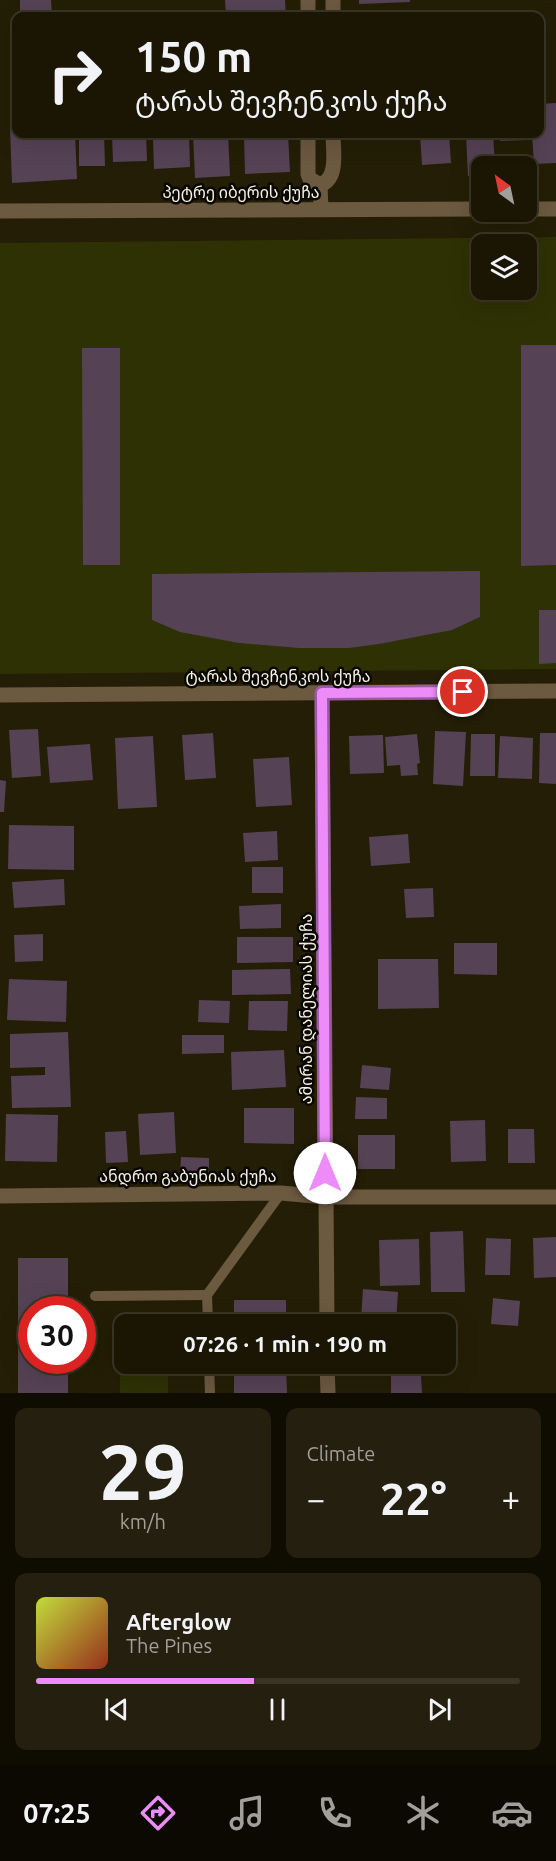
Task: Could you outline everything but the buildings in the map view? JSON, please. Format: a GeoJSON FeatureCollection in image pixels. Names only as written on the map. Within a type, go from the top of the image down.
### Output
{"type":"FeatureCollection","features":[{"type":"Feature","properties":{"kind":"street"},"geometry":{"type":"LineString","coordinates":[[308,138],[308,174],[310,179],[320,185],[326,183],[333,172],[333,138]]}},
{"type":"Feature","properties":{"kind":"street"},"geometry":{"type":"LineString","coordinates":[[320,185],[321,209]]}},
{"type":"Feature","properties":{"kind":"street","name":"პეტრე იბერის ქუჩა"},"geometry":{"type":"LineString","coordinates":[[0,212],[471,209]]}},
{"type":"Feature","properties":{"kind":"street"},"geometry":{"type":"LineString","coordinates":[[537,209],[556,209]]}},
{"type":"Feature","properties":{"kind":"street","name":"ტარას შევჩენკოს ქუჩა"},"geometry":{"type":"LineString","coordinates":[[0,695],[556,691]]}},
{"type":"Feature","properties":{"kind":"street","name":"ამირან დანელიას ქუჩა"},"geometry":{"type":"LineString","coordinates":[[322,693],[327,1314]]}},
{"type":"Feature","properties":{"kind":"street","name":"ანდრო გაბუნიას ქუჩა"},"geometry":{"type":"LineString","coordinates":[[0,1196],[281,1193],[325,1197],[556,1197]]}},
{"type":"Feature","properties":{"kind":"street"},"geometry":{"type":"LineString","coordinates":[[327,1374],[328,1393]]}},
{"type":"Feature","properties":{"kind":"lane"},"geometry":{"type":"LineString","coordinates":[[208,1314],[207,1294],[281,1193]]}},
{"type":"Feature","properties":{"kind":"lane"},"geometry":{"type":"LineString","coordinates":[[94,1296],[207,1294]]}},
{"type":"Feature","properties":{"kind":"lane"},"geometry":{"type":"LineString","coordinates":[[209,1374],[210,1393]]}},
{"type":"Feature","properties":{"kind":"green space"},"geometry":{"type":"Polygon","coordinates":[[[537,237],[556,237],[556,669],[0,674],[0,243],[471,238],[471,300],[537,300],[537,237]]]}},
{"type":"Feature","properties":{"kind":"green space"},"geometry":{"type":"Polygon","coordinates":[[[120,1374],[168,1374],[168,1393],[120,1393],[120,1374]]]}},
{"type":"Feature","properties":{"kind":"route"},"geometry":{"type":"LineString","coordinates":[[325,1173],[322,693],[463,692]]}}]}
